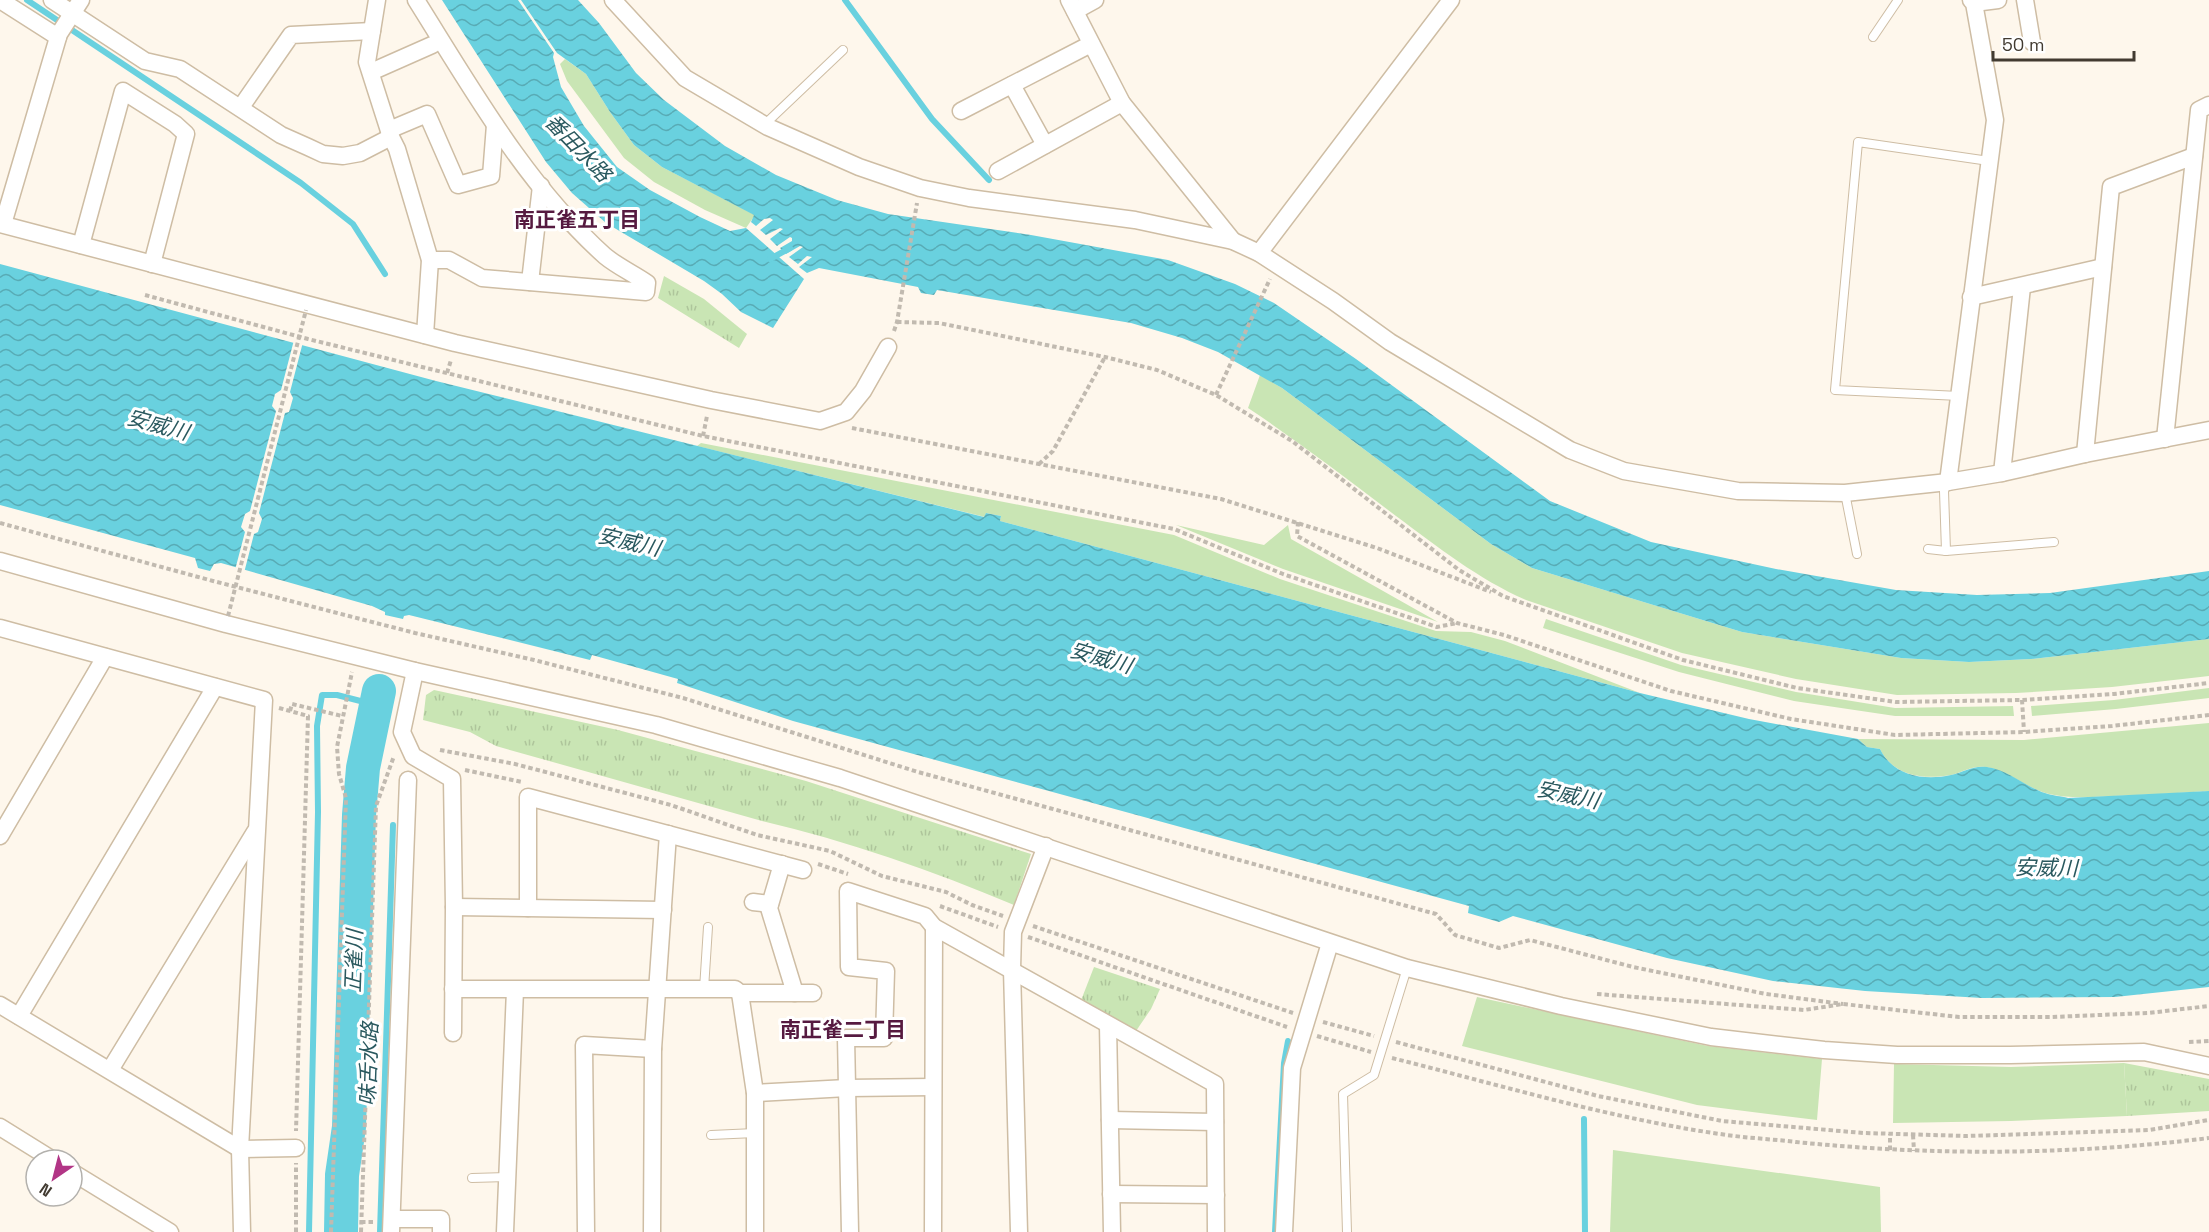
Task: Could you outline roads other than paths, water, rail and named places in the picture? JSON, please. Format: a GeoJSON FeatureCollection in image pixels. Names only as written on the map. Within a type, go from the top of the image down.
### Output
{"type":"FeatureCollection","features":[{"type":"Feature","properties":{"kind":"street"},"geometry":{"type":"LineString","coordinates":[[0,0],[68,21],[145,61],[180,69],[281,135],[323,154],[343,156],[360,153],[427,114],[458,185],[491,176],[495,125]]}},
{"type":"Feature","properties":{"kind":"street"},"geometry":{"type":"LineString","coordinates":[[52,0],[68,21]]}},
{"type":"Feature","properties":{"kind":"street"},"geometry":{"type":"LineString","coordinates":[[377,0],[368,62],[390,134],[397,149],[430,261],[426,335]]}},
{"type":"Feature","properties":{"kind":"street"},"geometry":{"type":"LineString","coordinates":[[416,0],[495,125],[541,186],[606,257],[647,282],[646,292],[482,278],[449,260],[430,261]]}},
{"type":"Feature","properties":{"kind":"street"},"geometry":{"type":"LineString","coordinates":[[613,0],[685,78],[764,125],[859,167],[920,188],[969,198],[1135,220],[1233,241],[1258,253],[1390,342],[1570,450],[1624,471],[1738,491],[1845,493],[1948,482],[2002,473],[2209,430]]}},
{"type":"Feature","properties":{"kind":"street"},"geometry":{"type":"LineString","coordinates":[[1095,0],[1072,5],[1122,103],[1233,241]]}},
{"type":"Feature","properties":{"kind":"street"},"geometry":{"type":"LineString","coordinates":[[1258,253],[1451,0]]}},
{"type":"Feature","properties":{"kind":"street"},"geometry":{"type":"LineString","coordinates":[[1948,482],[1995,120],[1972,2],[1998,0]]}},
{"type":"Feature","properties":{"kind":"street"},"geometry":{"type":"LineString","coordinates":[[2025,0],[2032,42]]}},
{"type":"Feature","properties":{"kind":"street"},"geometry":{"type":"LineString","coordinates":[[68,21],[1,224],[466,346],[711,400],[820,421],[846,412],[863,391],[888,347]]}},
{"type":"Feature","properties":{"kind":"street"},"geometry":{"type":"LineString","coordinates":[[241,107],[291,35],[372,31]]}},
{"type":"Feature","properties":{"kind":"street"},"geometry":{"type":"LineString","coordinates":[[961,111],[1092,44]]}},
{"type":"Feature","properties":{"kind":"street"},"geometry":{"type":"LineString","coordinates":[[371,72],[432,45]]}},
{"type":"Feature","properties":{"kind":"street"},"geometry":{"type":"LineString","coordinates":[[1012,85],[1045,145]]}},
{"type":"Feature","properties":{"kind":"street"},"geometry":{"type":"LineString","coordinates":[[81,245],[123,91],[175,124],[186,134],[152,264]]}},
{"type":"Feature","properties":{"kind":"street"},"geometry":{"type":"LineString","coordinates":[[998,171],[1122,103]]}},
{"type":"Feature","properties":{"kind":"street"},"geometry":{"type":"LineString","coordinates":[[2165,439],[2199,110],[2209,105]]}},
{"type":"Feature","properties":{"kind":"street"},"geometry":{"type":"LineString","coordinates":[[2085,454],[2111,187],[2194,156]]}},
{"type":"Feature","properties":{"kind":"street"},"geometry":{"type":"LineString","coordinates":[[530,282],[541,186]]}},
{"type":"Feature","properties":{"kind":"street"},"geometry":{"type":"LineString","coordinates":[[1971,297],[2103,267]]}},
{"type":"Feature","properties":{"kind":"street"},"geometry":{"type":"LineString","coordinates":[[2002,473],[2022,287]]}},
{"type":"Feature","properties":{"kind":"street"},"geometry":{"type":"LineString","coordinates":[[0,561],[226,624],[415,671],[656,725],[840,778],[1407,968],[1573,1008],[1711,1037],[1824,1050],[1897,1055],[2144,1052],[2209,1066]]}},
{"type":"Feature","properties":{"kind":"street"},"geometry":{"type":"LineString","coordinates":[[0,628],[264,700],[240,1149],[242,1232]]}},
{"type":"Feature","properties":{"kind":"street"},"geometry":{"type":"LineString","coordinates":[[0,836],[105,657]]}},
{"type":"Feature","properties":{"kind":"street"},"geometry":{"type":"LineString","coordinates":[[415,671],[402,732],[413,756],[452,779],[453,1033]]}},
{"type":"Feature","properties":{"kind":"street"},"geometry":{"type":"LineString","coordinates":[[19,1016],[215,687]]}},
{"type":"Feature","properties":{"kind":"street"},"geometry":{"type":"LineString","coordinates":[[408,780],[392,1225],[441,1219],[441,1232]]}},
{"type":"Feature","properties":{"kind":"street"},"geometry":{"type":"LineString","coordinates":[[528,908],[528,797],[803,870]]}},
{"type":"Feature","properties":{"kind":"street"},"geometry":{"type":"LineString","coordinates":[[110,1070],[256,831]]}},
{"type":"Feature","properties":{"kind":"street"},"geometry":{"type":"LineString","coordinates":[[652,1232],[653,1048],[668,834]]}},
{"type":"Feature","properties":{"kind":"street"},"geometry":{"type":"LineString","coordinates":[[1019,1232],[1013,932],[1046,846]]}},
{"type":"Feature","properties":{"kind":"street"},"geometry":{"type":"LineString","coordinates":[[782,864],[762,903],[769,908],[795,993]]}},
{"type":"Feature","properties":{"kind":"street"},"geometry":{"type":"LineString","coordinates":[[850,1232],[846,1038],[884,1038],[886,971],[849,967],[848,891],[925,916],[934,927],[1215,1084],[1216,1232]]}},
{"type":"Feature","properties":{"kind":"street"},"geometry":{"type":"LineString","coordinates":[[454,907],[663,910]]}},
{"type":"Feature","properties":{"kind":"street"},"geometry":{"type":"LineString","coordinates":[[933,1232],[934,927]]}},
{"type":"Feature","properties":{"kind":"street"},"geometry":{"type":"LineString","coordinates":[[1284,1232],[1292,1068],[1330,943]]}},
{"type":"Feature","properties":{"kind":"street"},"geometry":{"type":"LineString","coordinates":[[453,989],[735,989],[740,993],[813,993]]}},
{"type":"Feature","properties":{"kind":"street"},"geometry":{"type":"LineString","coordinates":[[505,1232],[515,990]]}},
{"type":"Feature","properties":{"kind":"street"},"geometry":{"type":"LineString","coordinates":[[740,993],[755,1093],[755,1232]]}},
{"type":"Feature","properties":{"kind":"street"},"geometry":{"type":"LineString","coordinates":[[0,1005],[240,1149],[296,1148]]}},
{"type":"Feature","properties":{"kind":"street"},"geometry":{"type":"LineString","coordinates":[[1108,1025],[1112,1232]]}},
{"type":"Feature","properties":{"kind":"street"},"geometry":{"type":"LineString","coordinates":[[586,1232],[584,1045],[653,1048]]}},
{"type":"Feature","properties":{"kind":"street"},"geometry":{"type":"LineString","coordinates":[[755,1093],[847,1088],[933,1087]]}},
{"type":"Feature","properties":{"kind":"street"},"geometry":{"type":"LineString","coordinates":[[1110,1120],[1215,1122]]}},
{"type":"Feature","properties":{"kind":"street"},"geometry":{"type":"LineString","coordinates":[[0,1127],[34,1148]]}},
{"type":"Feature","properties":{"kind":"street"},"geometry":{"type":"LineString","coordinates":[[84,1179],[170,1232]]}},
{"type":"Feature","properties":{"kind":"street"},"geometry":{"type":"LineString","coordinates":[[1111,1194],[1216,1195]]}},
{"type":"Feature","properties":{"kind":"lane"},"geometry":{"type":"LineString","coordinates":[[1873,37],[1898,0]]}},
{"type":"Feature","properties":{"kind":"lane"},"geometry":{"type":"LineString","coordinates":[[764,125],[843,50]]}},
{"type":"Feature","properties":{"kind":"lane"},"geometry":{"type":"LineString","coordinates":[[1959,396],[1835,390],[1858,142],[1989,160]]}},
{"type":"Feature","properties":{"kind":"lane"},"geometry":{"type":"LineString","coordinates":[[1946,551],[1944,491],[1948,482]]}},
{"type":"Feature","properties":{"kind":"lane"},"geometry":{"type":"LineString","coordinates":[[1845,493],[1857,554]]}},
{"type":"Feature","properties":{"kind":"lane"},"geometry":{"type":"LineString","coordinates":[[1928,549],[1946,551],[2054,542]]}},
{"type":"Feature","properties":{"kind":"lane"},"geometry":{"type":"LineString","coordinates":[[704,989],[708,927]]}},
{"type":"Feature","properties":{"kind":"lane"},"geometry":{"type":"LineString","coordinates":[[1347,1232],[1343,1094],[1374,1075],[1407,968]]}},
{"type":"Feature","properties":{"kind":"lane"},"geometry":{"type":"LineString","coordinates":[[711,1135],[755,1133]]}},
{"type":"Feature","properties":{"kind":"lane"},"geometry":{"type":"LineString","coordinates":[[472,1178],[507,1177]]}},
{"type":"Feature","properties":{"kind":"water","name":"番田水路"},"geometry":{"type":"Polygon","coordinates":[[[442,0],[518,0],[554,53],[561,87],[584,126],[617,167],[650,190],[700,217],[730,231],[746,228],[804,279],[773,328],[741,312],[704,281],[606,223],[572,193],[546,162],[442,0]]]}},
{"type":"Feature","properties":{"kind":"water"},"geometry":{"type":"Polygon","coordinates":[[[521,0],[578,0],[599,23],[636,73],[664,100],[725,146],[776,175],[837,200],[888,214],[1031,235],[1168,260],[1235,284],[1274,303],[1356,359],[1550,501],[1651,542],[1776,569],[1896,590],[1977,595],[2050,593],[2209,571],[2209,639],[2031,659],[1969,662],[1901,658],[1742,632],[1532,568],[1491,544],[1282,388],[1218,352],[1182,338],[1131,323],[937,290],[934,295],[921,293],[918,287],[819,268],[807,273],[799,267],[812,257],[807,256],[798,264],[789,257],[803,247],[800,246],[786,254],[780,248],[792,241],[792,238],[790,237],[777,246],[770,239],[783,229],[780,228],[766,235],[760,230],[773,220],[764,219],[756,226],[751,222],[754,215],[662,167],[634,145],[586,74],[557,53],[521,0]]]}},
{"type":"Feature","properties":{"kind":"water","name":"安威川"},"geometry":{"type":"Polygon","coordinates":[[[0,264],[436,381],[984,517],[986,513],[1001,516],[1000,521],[1640,693],[1749,719],[1858,739],[1867,747],[1880,749],[1886,758],[1901,771],[1920,777],[1941,777],[1973,768],[1987,767],[2002,771],[2045,793],[2068,798],[2209,791],[2209,987],[2115,997],[1982,998],[1865,991],[1773,981],[1667,958],[1513,916],[1499,922],[1468,913],[1469,906],[793,721],[677,683],[678,679],[592,655],[590,660],[409,615],[404,616],[403,619],[385,615],[385,612],[372,606],[221,563],[214,564],[210,571],[198,568],[195,558],[0,505],[0,264]]]}},
{"type":"Feature","properties":{"kind":"waterway"},"geometry":{"type":"LineString","coordinates":[[27,0],[301,183],[353,224],[385,274]]}},
{"type":"Feature","properties":{"kind":"waterway"},"geometry":{"type":"LineString","coordinates":[[845,0],[932,119],[989,180]]}},
{"type":"Feature","properties":{"kind":"waterway"},"geometry":{"type":"LineString","coordinates":[[770,259],[790,248]]}},
{"type":"Feature","properties":{"kind":"waterway","name":"正雀川"},"geometry":{"type":"LineString","coordinates":[[341,1232],[342,1175],[349,1127],[359,815],[363,768],[379,691]]}},
{"type":"Feature","properties":{"kind":"waterway"},"geometry":{"type":"LineString","coordinates":[[309,1232],[318,812],[317,726],[322,695],[337,695],[376,705]]}},
{"type":"Feature","properties":{"kind":"waterway","name":"味舌水路"},"geometry":{"type":"LineString","coordinates":[[380,1232],[393,825]]}},
{"type":"Feature","properties":{"kind":"waterway"},"geometry":{"type":"LineString","coordinates":[[1275,1232],[1284,1063],[1288,1041]]}},
{"type":"Feature","properties":{"kind":"waterway"},"geometry":{"type":"LineString","coordinates":[[1584,1119],[1585,1232]]}},
{"type":"Feature","properties":{"kind":"district","name":"南正雀五丁目"},"geometry":{"type":"Point","coordinates":[577,220]}},
{"type":"Feature","properties":{"kind":"district","name":"南正雀二丁目"},"geometry":{"type":"Point","coordinates":[843,1030]}}]}
